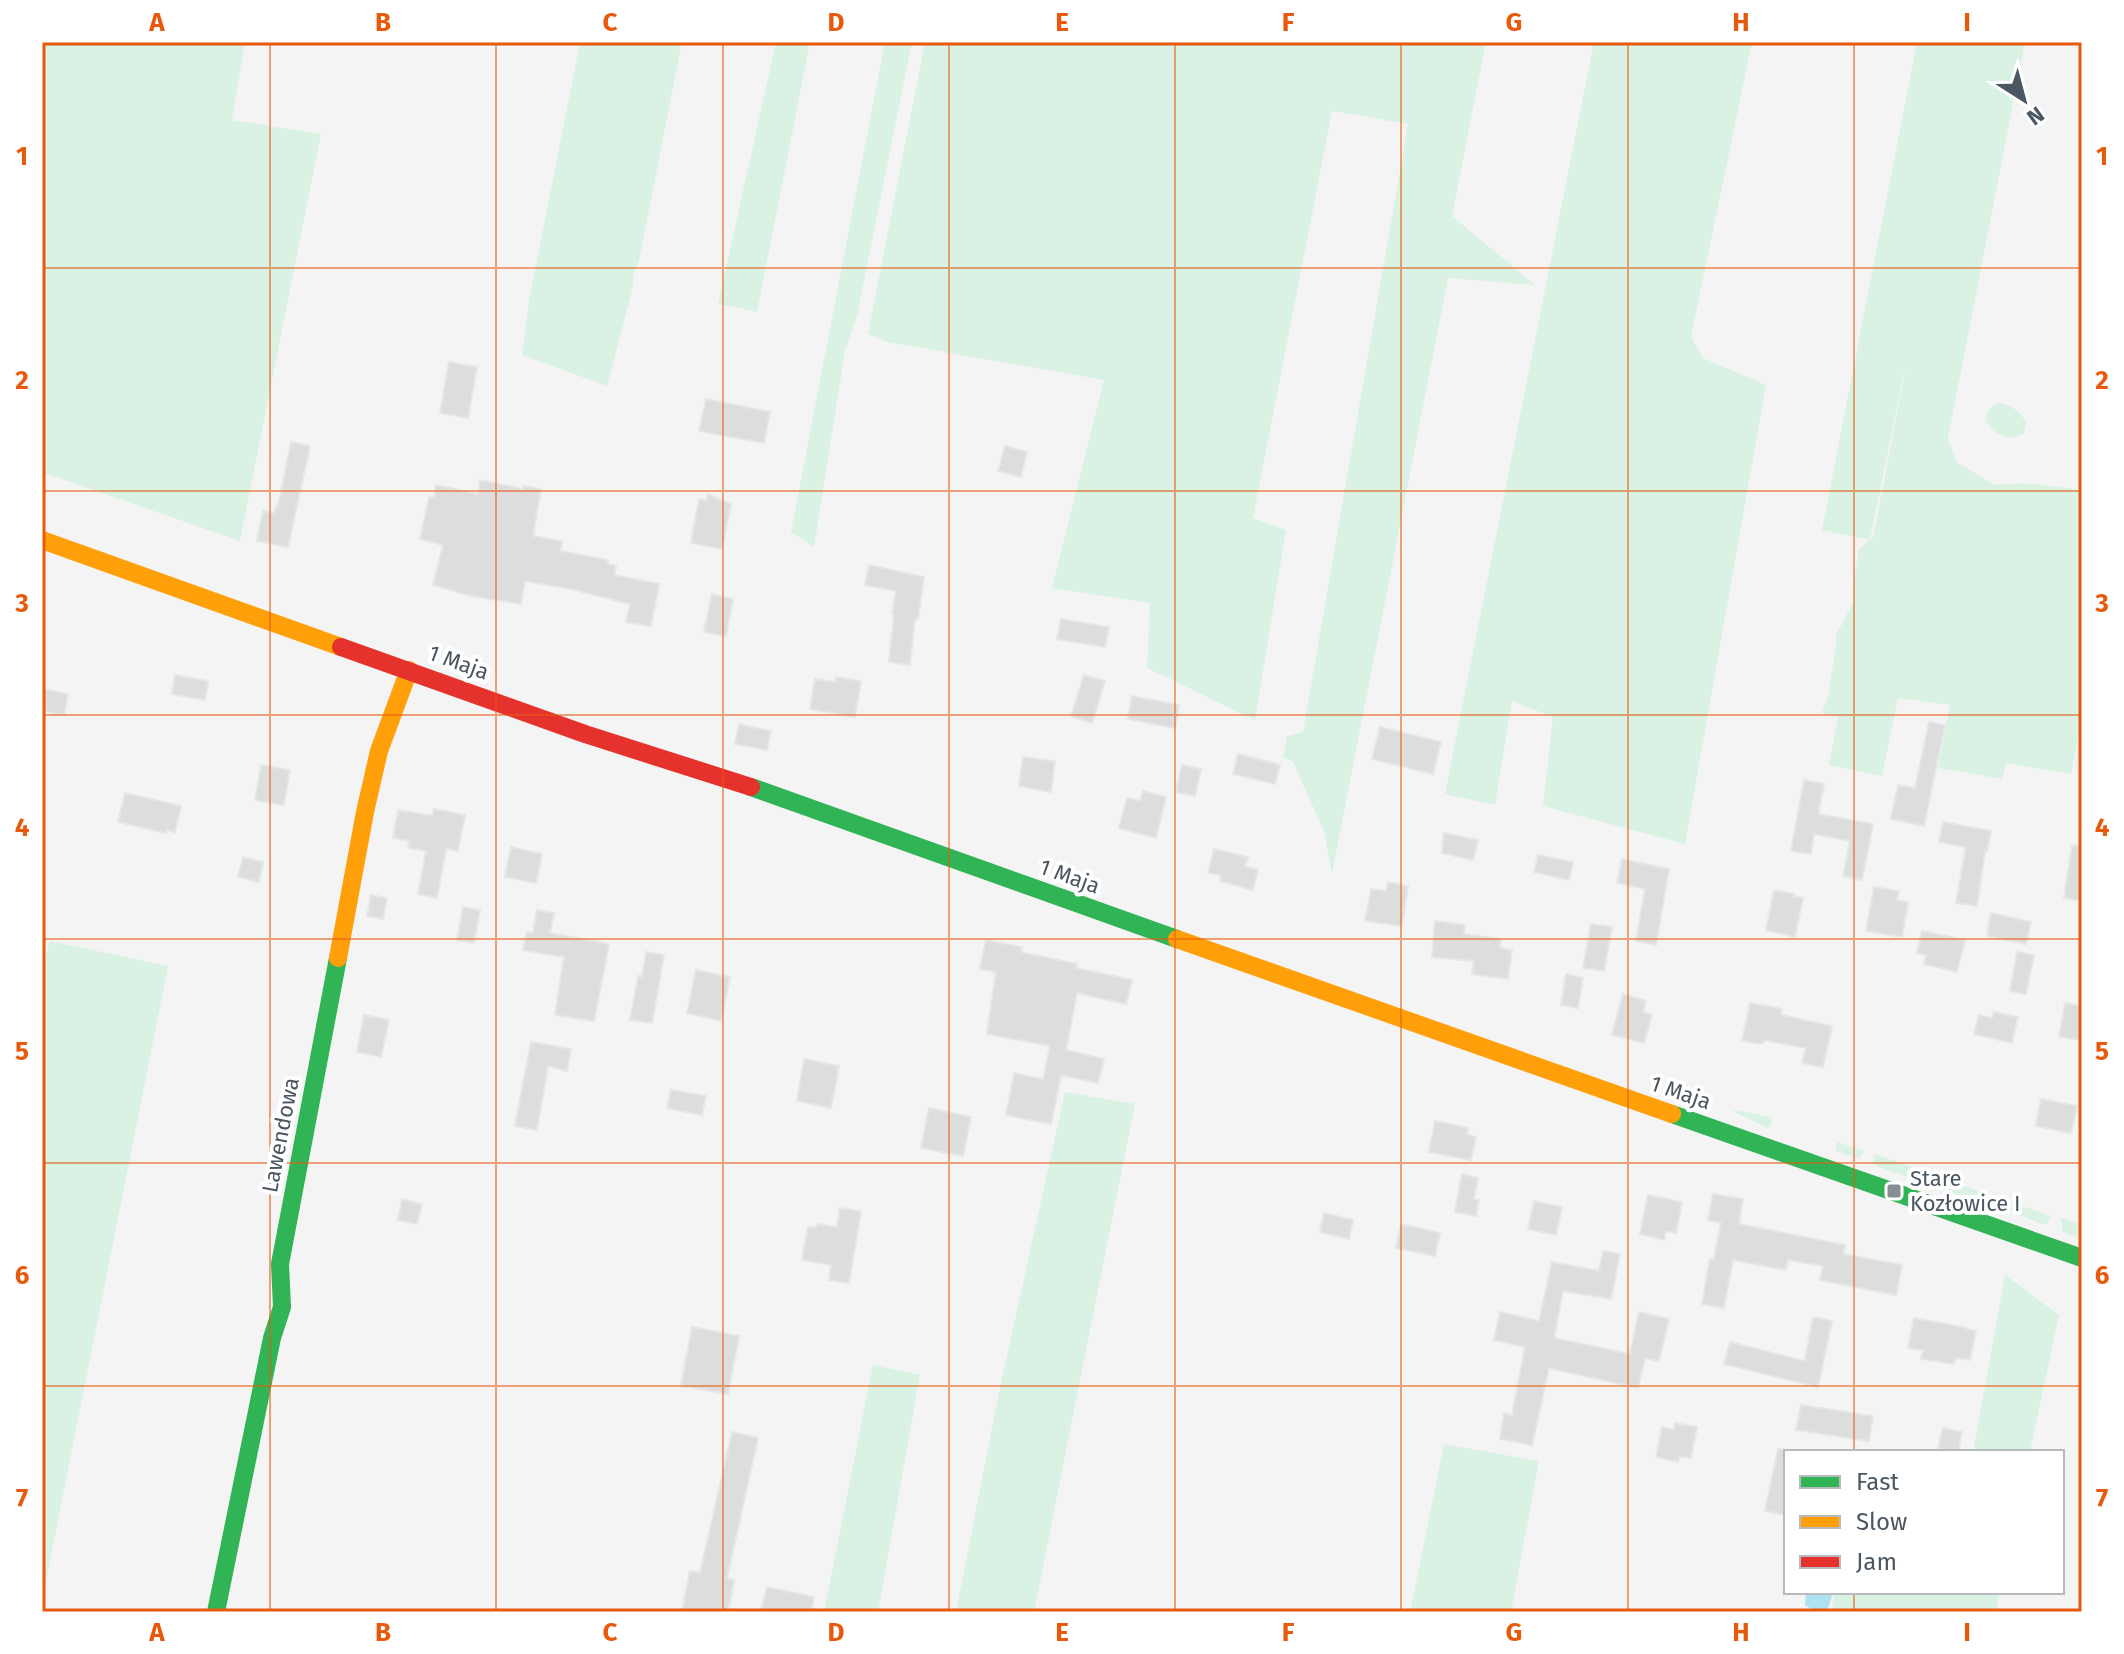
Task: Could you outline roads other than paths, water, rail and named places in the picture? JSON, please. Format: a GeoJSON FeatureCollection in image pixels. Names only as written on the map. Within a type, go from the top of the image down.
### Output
{"type":"FeatureCollection","features":[{"type":"Feature","properties":{"kind":"street","name":"1 Maja"},"geometry":{"type":"LineString","coordinates":[[42,540],[585,734],[769,793],[1442,1034],[2082,1258]]}},
{"type":"Feature","properties":{"kind":"street","name":"Lawendowa"},"geometry":{"type":"LineString","coordinates":[[216,1612],[272,1338],[282,1307],[280,1264],[365,812],[379,751],[409,670]]}},
{"type":"Feature","properties":{"kind":"water"},"geometry":{"type":"Polygon","coordinates":[[[1806,1594],[1832,1594],[1826,1611],[1816,1612],[1805,1605],[1806,1594]]]}},
{"type":"Feature","properties":{"kind":"place","name":"Stare Kozłowice I"},"geometry":{"type":"Point","coordinates":[1894,1191]}}]}
